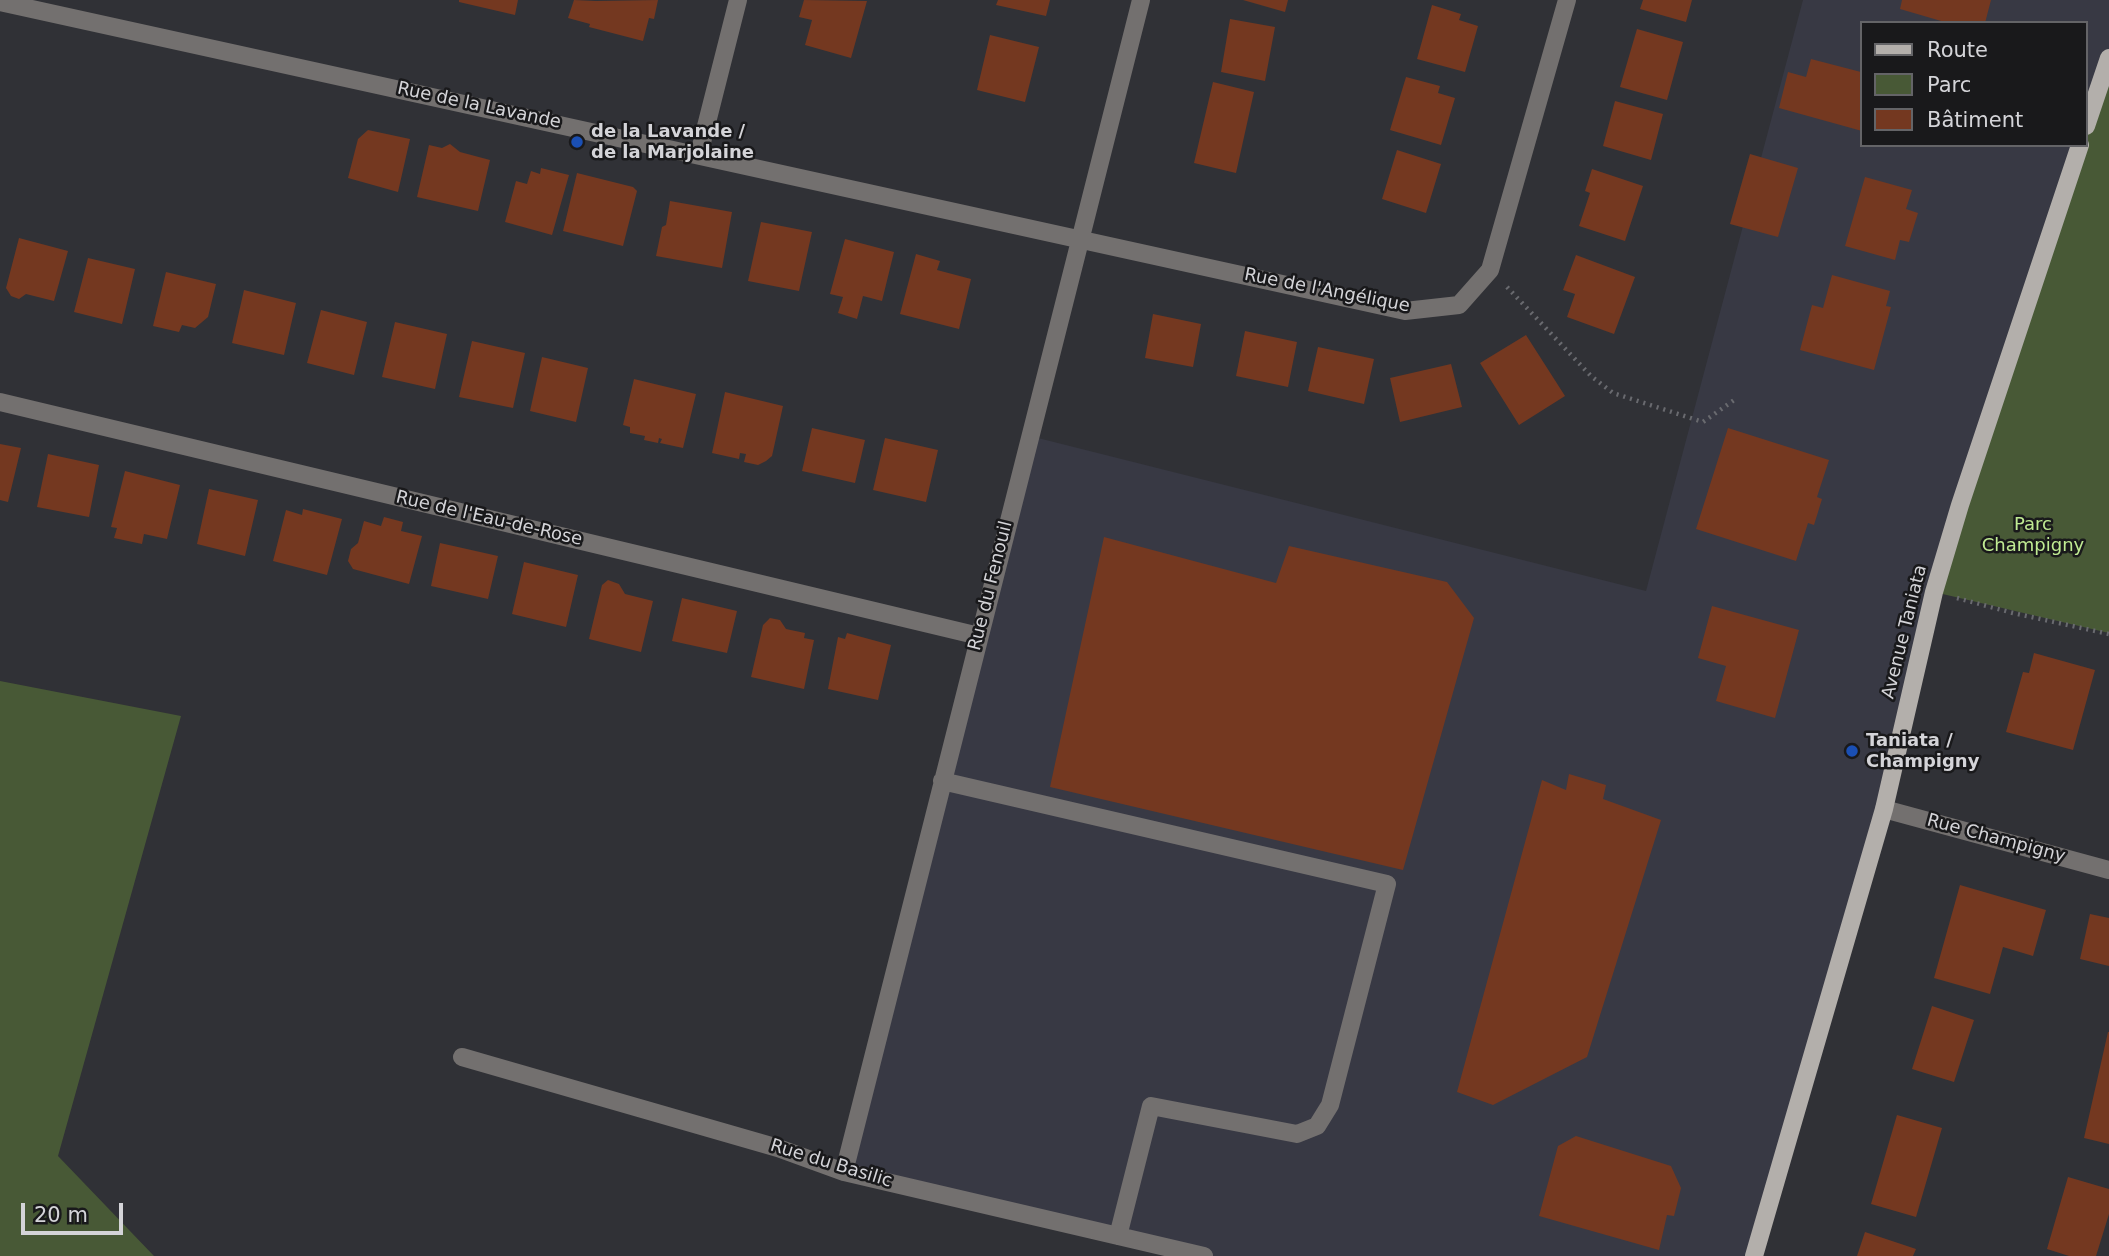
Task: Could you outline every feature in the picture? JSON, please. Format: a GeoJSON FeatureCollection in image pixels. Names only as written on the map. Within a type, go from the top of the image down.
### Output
{"type":"FeatureCollection","features":[{"type":"Feature","properties":{"kind":"main road"},"geometry":{"type":"LineString","coordinates":[[2088,120],[2109,58]]}},
{"type":"Feature","properties":{"kind":"main road","name":"Avenue Taniata"},"geometry":{"type":"LineString","coordinates":[[1754,1256],[1884,809],[1934,592],[1960,505],[2079,147]]}},
{"type":"Feature","properties":{"kind":"street"},"geometry":{"type":"LineString","coordinates":[[699,154],[738,0]]}},
{"type":"Feature","properties":{"kind":"street","name":"Rue du Fenouil"},"geometry":{"type":"LineString","coordinates":[[844,1172],[1141,0]]}},
{"type":"Feature","properties":{"kind":"street","name":"Rue de l'Angélique"},"geometry":{"type":"LineString","coordinates":[[1080,239],[1405,311],[1459,305],[1490,270],[1567,0]]}},
{"type":"Feature","properties":{"kind":"street","name":"Rue de la Lavande"},"geometry":{"type":"LineString","coordinates":[[0,2],[1080,239]]}},
{"type":"Feature","properties":{"kind":"street","name":"Rue de l'Eau-de-Rose"},"geometry":{"type":"LineString","coordinates":[[0,402],[979,636]]}},
{"type":"Feature","properties":{"kind":"street"},"geometry":{"type":"LineString","coordinates":[[942,781],[1387,884],[1330,1105],[1317,1126],[1297,1134],[1151,1106],[1118,1236]]}},
{"type":"Feature","properties":{"kind":"street","name":"Rue Champigny"},"geometry":{"type":"LineString","coordinates":[[1884,809],[2109,870]]}},
{"type":"Feature","properties":{"kind":"street","name":"Rue du Basilic"},"geometry":{"type":"LineString","coordinates":[[462,1056],[778,1148],[844,1172],[1204,1256]]}},
{"type":"Feature","properties":{"kind":"path"},"geometry":{"type":"LineString","coordinates":[[1490,270],[1591,376],[1613,393],[1703,422],[1737,398]]}},
{"type":"Feature","properties":{"kind":"path"},"geometry":{"type":"LineString","coordinates":[[1934,592],[2109,634]]}},
{"type":"Feature","properties":{"kind":"shaded area"},"geometry":{"type":"Polygon","coordinates":[[[1803,0],[2109,0],[2109,58],[2088,120],[2088,21],[1860,21],[1860,147],[2079,147],[1960,505],[1753,1256],[1204,1256],[844,1172],[1030,436],[1646,591],[1803,0]]]}},
{"type":"Feature","properties":{"kind":"green space","name":"Parc Champigny"},"geometry":{"type":"Polygon","coordinates":[[[2109,51],[2109,633],[1934,592],[2085,147],[2088,147],[2088,116],[2109,51]]]}},
{"type":"Feature","properties":{"kind":"green space"},"geometry":{"type":"Polygon","coordinates":[[[0,681],[181,716],[58,1156],[154,1256],[0,1256],[0,681]]]}},
{"type":"Feature","properties":{"kind":"building"},"geometry":{"type":"Polygon","coordinates":[[[459,0],[518,0],[515,15],[459,0]]]}},
{"type":"Feature","properties":{"kind":"building"},"geometry":{"type":"Polygon","coordinates":[[[574,0],[658,0],[654,19],[649,18],[643,41],[589,27],[590,24],[568,18],[574,0]]]}},
{"type":"Feature","properties":{"kind":"building"},"geometry":{"type":"Polygon","coordinates":[[[804,0],[867,1],[851,58],[805,45],[812,20],[799,17],[804,0]]]}},
{"type":"Feature","properties":{"kind":"building"},"geometry":{"type":"Polygon","coordinates":[[[998,0],[1050,0],[1046,16],[996,5],[998,0]]]}},
{"type":"Feature","properties":{"kind":"building"},"geometry":{"type":"Polygon","coordinates":[[[1243,0],[1288,0],[1285,12],[1243,0]]]}},
{"type":"Feature","properties":{"kind":"building"},"geometry":{"type":"Polygon","coordinates":[[[1643,0],[1692,0],[1686,22],[1640,9],[1643,0]]]}},
{"type":"Feature","properties":{"kind":"building"},"geometry":{"type":"Polygon","coordinates":[[[1902,0],[1991,0],[1986,21],[1941,21],[1900,9],[1902,0]]]}},
{"type":"Feature","properties":{"kind":"building"},"geometry":{"type":"Polygon","coordinates":[[[1432,5],[1461,14],[1459,20],[1478,26],[1465,72],[1417,59],[1432,5]]]}},
{"type":"Feature","properties":{"kind":"building"},"geometry":{"type":"Polygon","coordinates":[[[1230,19],[1275,27],[1265,81],[1221,72],[1230,19]]]}},
{"type":"Feature","properties":{"kind":"building"},"geometry":{"type":"Polygon","coordinates":[[[1637,29],[1683,42],[1667,100],[1620,87],[1637,29]]]}},
{"type":"Feature","properties":{"kind":"building"},"geometry":{"type":"Polygon","coordinates":[[[990,35],[1039,47],[1025,102],[977,90],[990,35]]]}},
{"type":"Feature","properties":{"kind":"building"},"geometry":{"type":"Polygon","coordinates":[[[1811,59],[1860,72],[1860,130],[1779,108],[1788,72],[1806,77],[1811,59]]]}},
{"type":"Feature","properties":{"kind":"building"},"geometry":{"type":"Polygon","coordinates":[[[1406,77],[1440,86],[1438,93],[1455,98],[1441,145],[1390,130],[1406,77]]]}},
{"type":"Feature","properties":{"kind":"building"},"geometry":{"type":"Polygon","coordinates":[[[1213,82],[1254,92],[1236,173],[1194,163],[1213,82]]]}},
{"type":"Feature","properties":{"kind":"building"},"geometry":{"type":"Polygon","coordinates":[[[1615,101],[1663,114],[1651,160],[1603,146],[1615,101]]]}},
{"type":"Feature","properties":{"kind":"building"},"geometry":{"type":"Polygon","coordinates":[[[368,130],[410,139],[398,192],[348,178],[358,139],[368,130]]]}},
{"type":"Feature","properties":{"kind":"building"},"geometry":{"type":"Polygon","coordinates":[[[450,144],[460,152],[490,160],[478,211],[417,197],[429,145],[442,148],[450,144]]]}},
{"type":"Feature","properties":{"kind":"building"},"geometry":{"type":"Polygon","coordinates":[[[1397,150],[1441,164],[1426,213],[1382,199],[1397,150]]]}},
{"type":"Feature","properties":{"kind":"building"},"geometry":{"type":"Polygon","coordinates":[[[1750,154],[1798,168],[1778,237],[1730,224],[1750,154]]]}},
{"type":"Feature","properties":{"kind":"building"},"geometry":{"type":"Polygon","coordinates":[[[541,168],[569,175],[552,235],[505,222],[516,181],[527,184],[531,171],[540,174],[541,168]]]}},
{"type":"Feature","properties":{"kind":"building"},"geometry":{"type":"Polygon","coordinates":[[[1592,169],[1643,186],[1625,241],[1579,226],[1590,193],[1585,191],[1592,169]]]}},
{"type":"Feature","properties":{"kind":"building"},"geometry":{"type":"Polygon","coordinates":[[[577,173],[633,187],[637,191],[623,246],[563,231],[577,173]]]}},
{"type":"Feature","properties":{"kind":"building"},"geometry":{"type":"Polygon","coordinates":[[[1865,177],[1912,190],[1906,209],[1918,213],[1909,242],[1900,240],[1895,260],[1845,246],[1865,177]]]}},
{"type":"Feature","properties":{"kind":"building"},"geometry":{"type":"Polygon","coordinates":[[[670,201],[732,212],[722,268],[656,256],[670,201]]]}},
{"type":"Feature","properties":{"kind":"building"},"geometry":{"type":"Polygon","coordinates":[[[761,222],[812,232],[799,291],[748,281],[761,222]]]}},
{"type":"Feature","properties":{"kind":"building"},"geometry":{"type":"Polygon","coordinates":[[[19,238],[68,251],[54,301],[26,294],[19,299],[11,296],[6,288],[19,238]]]}},
{"type":"Feature","properties":{"kind":"building"},"geometry":{"type":"Polygon","coordinates":[[[845,239],[894,252],[882,301],[863,296],[857,319],[838,313],[843,297],[830,294],[845,239]]]}},
{"type":"Feature","properties":{"kind":"building"},"geometry":{"type":"Polygon","coordinates":[[[916,254],[940,261],[937,270],[971,279],[959,329],[900,314],[916,254]]]}},
{"type":"Feature","properties":{"kind":"building"},"geometry":{"type":"Polygon","coordinates":[[[1576,255],[1635,277],[1614,334],[1567,317],[1575,294],[1563,290],[1576,255]]]}},
{"type":"Feature","properties":{"kind":"building"},"geometry":{"type":"Polygon","coordinates":[[[88,258],[135,269],[122,324],[74,312],[88,258]]]}},
{"type":"Feature","properties":{"kind":"building"},"geometry":{"type":"Polygon","coordinates":[[[166,272],[216,284],[208,317],[195,328],[182,325],[179,332],[153,326],[166,272]]]}},
{"type":"Feature","properties":{"kind":"building"},"geometry":{"type":"Polygon","coordinates":[[[1832,275],[1890,291],[1886,306],[1891,307],[1874,370],[1800,350],[1812,305],[1823,308],[1832,275]]]}},
{"type":"Feature","properties":{"kind":"building"},"geometry":{"type":"Polygon","coordinates":[[[244,290],[296,303],[284,355],[232,343],[244,290]]]}},
{"type":"Feature","properties":{"kind":"building"},"geometry":{"type":"Polygon","coordinates":[[[321,310],[367,322],[354,375],[307,363],[321,310]]]}},
{"type":"Feature","properties":{"kind":"building"},"geometry":{"type":"Polygon","coordinates":[[[1153,314],[1201,324],[1193,367],[1145,358],[1153,314]]]}},
{"type":"Feature","properties":{"kind":"building"},"geometry":{"type":"Polygon","coordinates":[[[395,322],[447,334],[435,389],[382,377],[395,322]]]}},
{"type":"Feature","properties":{"kind":"building"},"geometry":{"type":"Polygon","coordinates":[[[1245,331],[1297,342],[1288,387],[1236,376],[1245,331]]]}},
{"type":"Feature","properties":{"kind":"building"},"geometry":{"type":"Polygon","coordinates":[[[1526,335],[1565,396],[1519,425],[1480,363],[1526,335]]]}},
{"type":"Feature","properties":{"kind":"building"},"geometry":{"type":"Polygon","coordinates":[[[472,341],[525,353],[513,408],[459,397],[472,341]]]}},
{"type":"Feature","properties":{"kind":"building"},"geometry":{"type":"Polygon","coordinates":[[[1318,347],[1374,359],[1364,404],[1308,391],[1318,347]]]}},
{"type":"Feature","properties":{"kind":"building"},"geometry":{"type":"Polygon","coordinates":[[[542,357],[588,368],[576,422],[530,411],[542,357]]]}},
{"type":"Feature","properties":{"kind":"building"},"geometry":{"type":"Polygon","coordinates":[[[1451,364],[1462,407],[1400,422],[1390,378],[1451,364]]]}},
{"type":"Feature","properties":{"kind":"building"},"geometry":{"type":"Polygon","coordinates":[[[634,379],[696,394],[683,448],[660,443],[662,439],[659,438],[658,443],[644,440],[645,436],[630,433],[630,427],[623,425],[634,379]]]}},
{"type":"Feature","properties":{"kind":"building"},"geometry":{"type":"Polygon","coordinates":[[[725,392],[783,406],[772,456],[766,461],[758,465],[744,462],[746,454],[740,453],[739,459],[712,453],[725,392]]]}},
{"type":"Feature","properties":{"kind":"building"},"geometry":{"type":"Polygon","coordinates":[[[812,428],[865,440],[855,483],[802,471],[812,428]]]}},
{"type":"Feature","properties":{"kind":"building"},"geometry":{"type":"Polygon","coordinates":[[[1728,428],[1829,460],[1817,497],[1822,499],[1814,525],[1808,523],[1796,561],[1696,529],[1728,428]]]}},
{"type":"Feature","properties":{"kind":"building"},"geometry":{"type":"Polygon","coordinates":[[[885,438],[938,450],[926,502],[873,490],[885,438]]]}},
{"type":"Feature","properties":{"kind":"building"},"geometry":{"type":"Polygon","coordinates":[[[0,444],[21,448],[8,502],[0,500],[0,444]]]}},
{"type":"Feature","properties":{"kind":"building"},"geometry":{"type":"Polygon","coordinates":[[[48,454],[99,465],[89,517],[37,507],[48,454]]]}},
{"type":"Feature","properties":{"kind":"building"},"geometry":{"type":"Polygon","coordinates":[[[125,471],[180,485],[167,539],[144,534],[142,544],[114,538],[117,528],[111,527],[125,471]]]}},
{"type":"Feature","properties":{"kind":"building"},"geometry":{"type":"Polygon","coordinates":[[[209,489],[258,500],[245,556],[197,544],[209,489]]]}},
{"type":"Feature","properties":{"kind":"building"},"geometry":{"type":"Polygon","coordinates":[[[303,509],[342,519],[327,575],[273,561],[286,510],[302,515],[303,509]]]}},
{"type":"Feature","properties":{"kind":"building"},"geometry":{"type":"Polygon","coordinates":[[[384,517],[403,522],[401,531],[422,536],[409,584],[353,569],[348,561],[351,549],[358,543],[364,521],[381,526],[384,517]]]}},
{"type":"Feature","properties":{"kind":"building"},"geometry":{"type":"Polygon","coordinates":[[[1104,537],[1276,583],[1289,546],[1447,582],[1474,618],[1403,870],[1050,787],[1104,537]]]}},
{"type":"Feature","properties":{"kind":"building"},"geometry":{"type":"Polygon","coordinates":[[[440,543],[498,556],[488,599],[431,586],[440,543]]]}},
{"type":"Feature","properties":{"kind":"building"},"geometry":{"type":"Polygon","coordinates":[[[524,562],[578,575],[566,627],[512,614],[524,562]]]}},
{"type":"Feature","properties":{"kind":"building"},"geometry":{"type":"Polygon","coordinates":[[[608,580],[619,584],[625,594],[653,601],[641,652],[589,639],[602,585],[608,580]]]}},
{"type":"Feature","properties":{"kind":"building"},"geometry":{"type":"Polygon","coordinates":[[[682,598],[737,611],[727,653],[672,641],[682,598]]]}},
{"type":"Feature","properties":{"kind":"building"},"geometry":{"type":"Polygon","coordinates":[[[1712,606],[1799,630],[1775,718],[1716,701],[1726,666],[1698,658],[1712,606]]]}},
{"type":"Feature","properties":{"kind":"building"},"geometry":{"type":"Polygon","coordinates":[[[770,618],[780,620],[786,629],[805,633],[804,638],[814,640],[804,689],[751,677],[763,625],[770,618]]]}},
{"type":"Feature","properties":{"kind":"building"},"geometry":{"type":"Polygon","coordinates":[[[847,633],[891,645],[878,700],[828,689],[838,637],[845,639],[847,633]]]}},
{"type":"Feature","properties":{"kind":"building"},"geometry":{"type":"Polygon","coordinates":[[[2034,653],[2095,670],[2073,750],[2006,732],[2023,672],[2029,673],[2034,653]]]}},
{"type":"Feature","properties":{"kind":"building"},"geometry":{"type":"Polygon","coordinates":[[[1569,774],[1606,785],[1603,799],[1661,820],[1587,1057],[1493,1105],[1457,1092],[1542,780],[1566,790],[1569,774]]]}},
{"type":"Feature","properties":{"kind":"building"},"geometry":{"type":"Polygon","coordinates":[[[1960,885],[2046,910],[2033,956],[2003,947],[1990,994],[1934,978],[1960,885]]]}},
{"type":"Feature","properties":{"kind":"building"},"geometry":{"type":"Polygon","coordinates":[[[2090,914],[2109,918],[2109,966],[2080,959],[2090,914]]]}},
{"type":"Feature","properties":{"kind":"building"},"geometry":{"type":"Polygon","coordinates":[[[1932,1006],[1974,1020],[1954,1082],[1912,1069],[1932,1006]]]}},
{"type":"Feature","properties":{"kind":"building"},"geometry":{"type":"Polygon","coordinates":[[[2109,1032],[2109,1144],[2084,1138],[2109,1032]]]}},
{"type":"Feature","properties":{"kind":"building"},"geometry":{"type":"Polygon","coordinates":[[[1897,1115],[1942,1128],[1916,1217],[1871,1204],[1897,1115]]]}},
{"type":"Feature","properties":{"kind":"building"},"geometry":{"type":"Polygon","coordinates":[[[1576,1136],[1671,1166],[1681,1188],[1674,1216],[1667,1215],[1659,1250],[1539,1216],[1558,1146],[1576,1136]]]}},
{"type":"Feature","properties":{"kind":"building"},"geometry":{"type":"Polygon","coordinates":[[[2068,1177],[2109,1189],[2109,1214],[2096,1256],[2069,1256],[2047,1249],[2068,1177]]]}},
{"type":"Feature","properties":{"kind":"building"},"geometry":{"type":"Polygon","coordinates":[[[1865,1232],[1916,1249],[1913,1256],[1857,1256],[1865,1232]]]}},
{"type":"Feature","properties":{"kind":"place","name":"de la Lavande / de la Marjolaine"},"geometry":{"type":"Point","coordinates":[577,142]}},
{"type":"Feature","properties":{"kind":"place","name":"Taniata / Champigny"},"geometry":{"type":"Point","coordinates":[1852,751]}}]}
